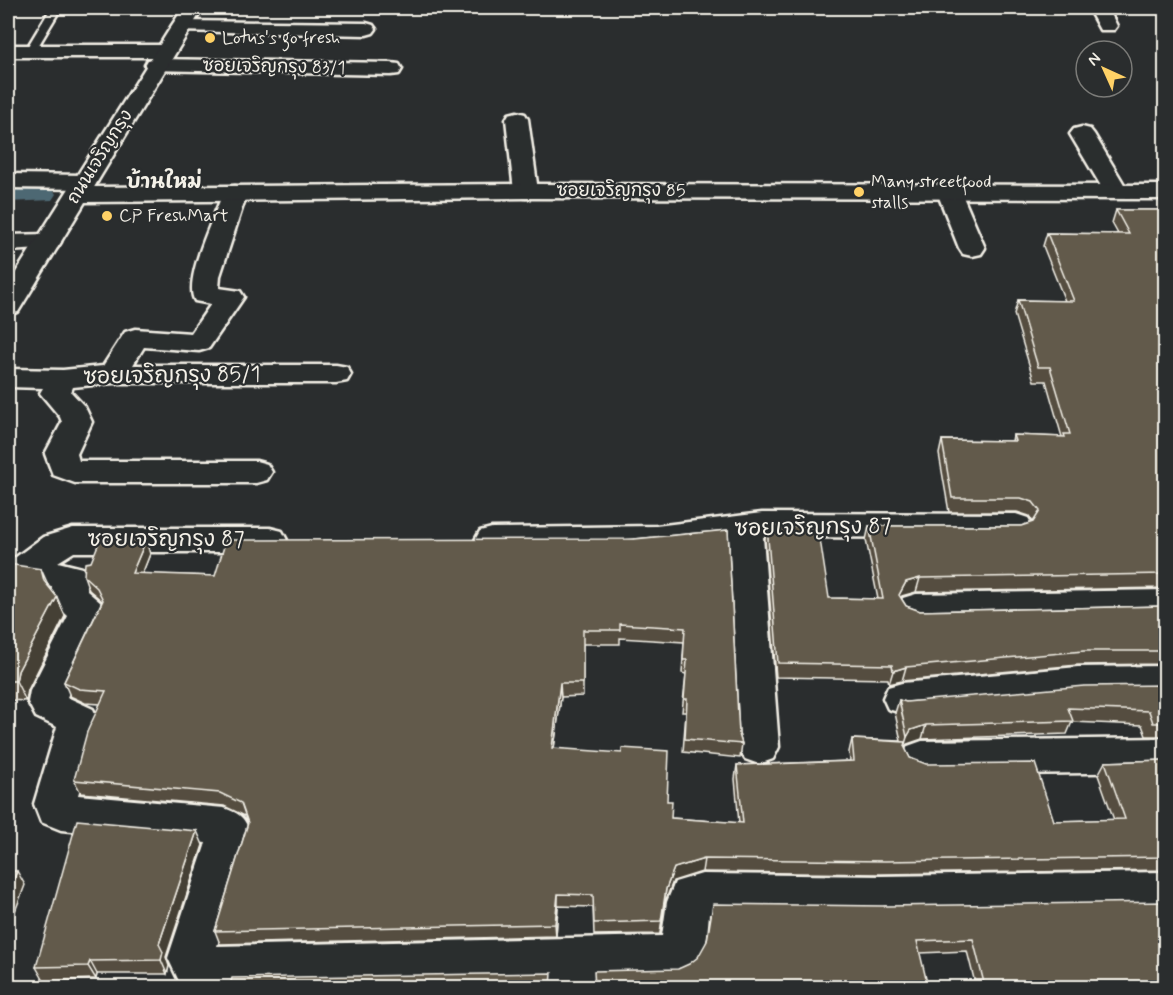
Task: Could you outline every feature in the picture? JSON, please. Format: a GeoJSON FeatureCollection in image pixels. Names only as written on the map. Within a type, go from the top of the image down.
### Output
{"type":"FeatureCollection","features":[{"type":"Feature","properties":{"kind":"street","name":"ถนนเจริญกรุง"},"geometry":{"type":"LineString","coordinates":[[8,306],[193,8]]}},
{"type":"Feature","properties":{"kind":"street"},"geometry":{"type":"LineString","coordinates":[[181,27],[366,29]]}},
{"type":"Feature","properties":{"kind":"street","name":"ซอยเจริญกรุง 83/1"},"geometry":{"type":"LineString","coordinates":[[8,51],[391,69]]}},
{"type":"Feature","properties":{"kind":"street"},"geometry":{"type":"LineString","coordinates":[[517,119],[526,190]]}},
{"type":"Feature","properties":{"kind":"street"},"geometry":{"type":"LineString","coordinates":[[1082,134],[1100,168],[1116,191]]}},
{"type":"Feature","properties":{"kind":"street","name":"ซอยเจริญกรุง 85"},"geometry":{"type":"LineString","coordinates":[[8,181],[80,188],[235,193],[526,190],[1166,192]]}},
{"type":"Feature","properties":{"kind":"street"},"geometry":{"type":"LineString","coordinates":[[949,192],[972,248]]}},
{"type":"Feature","properties":{"kind":"street"},"geometry":{"type":"LineString","coordinates":[[113,374],[135,338],[199,342],[230,297],[205,295],[206,276],[235,193]]}},
{"type":"Feature","properties":{"kind":"street"},"geometry":{"type":"LineString","coordinates":[[8,243],[48,242]]}},
{"type":"Feature","properties":{"kind":"street","name":"ซอยเจริญกรุง 85/1"},"geometry":{"type":"LineString","coordinates":[[8,378],[63,379],[113,374],[336,374]]}},
{"type":"Feature","properties":{"kind":"street"},"geometry":{"type":"LineString","coordinates":[[63,379],[55,393],[74,414],[77,422],[61,454],[64,467],[75,472],[256,472]]}},
{"type":"Feature","properties":{"kind":"street"},"geometry":{"type":"LineString","coordinates":[[745,526],[759,747]]}},
{"type":"Feature","properties":{"kind":"street","name":"ซอยเจริญกรุง 87"},"geometry":{"type":"LineString","coordinates":[[457,540],[656,538],[745,526],[1016,526]]}},
{"type":"Feature","properties":{"kind":"street","name":"ซอยเจริญกรุง 87"},"geometry":{"type":"LineString","coordinates":[[16,569],[55,546],[73,540],[306,540]]}},
{"type":"Feature","properties":{"kind":"street"},"geometry":{"type":"LineString","coordinates":[[16,569],[70,577],[69,595],[88,613],[49,691],[47,702],[50,706],[79,720],[55,804],[56,809],[61,812],[224,826],[228,830],[229,835],[191,958],[195,966],[202,968],[677,957],[683,950],[686,907],[690,896],[702,894],[881,896],[1166,892]]}},
{"type":"Feature","properties":{"kind":"street"},"geometry":{"type":"LineString","coordinates":[[916,608],[1166,603]]}},
{"type":"Feature","properties":{"kind":"street"},"geometry":{"type":"LineString","coordinates":[[902,698],[1078,682],[1166,681]]}},
{"type":"Feature","properties":{"kind":"street"},"geometry":{"type":"LineString","coordinates":[[922,758],[1166,756]]}},
{"type":"Feature","properties":{"kind":"lane"},"geometry":{"type":"LineString","coordinates":[[30,51],[56,8]]}},
{"type":"Feature","properties":{"kind":"building"},"geometry":{"type":"Polygon","coordinates":[[[1116,210],[1166,210],[1166,574],[920,578],[906,582],[899,595],[906,606],[920,611],[1166,606],[1166,651],[1084,651],[906,667],[893,671],[892,665],[778,663],[767,526],[818,526],[829,598],[883,599],[869,526],[1021,526],[1033,522],[1040,511],[1033,502],[1021,498],[952,498],[942,440],[1015,441],[1013,435],[1065,437],[1064,434],[1070,434],[1050,367],[1038,367],[1018,300],[1074,301],[1047,233],[1129,234],[1116,210]]]}},
{"type":"Feature","properties":{"kind":"building"},"geometry":{"type":"Polygon","coordinates":[[[728,530],[739,734],[742,744],[685,739],[687,699],[684,699],[687,660],[683,660],[685,628],[620,624],[620,630],[583,630],[583,683],[560,683],[552,748],[622,753],[622,748],[669,751],[667,801],[672,801],[671,818],[743,823],[737,765],[854,761],[852,739],[905,742],[904,746],[910,758],[926,764],[1035,763],[1054,821],[1125,819],[1105,762],[1166,760],[1166,857],[885,861],[704,859],[674,868],[666,889],[661,921],[594,923],[593,895],[558,894],[555,924],[215,931],[248,823],[241,803],[220,793],[74,780],[87,732],[106,691],[79,689],[64,682],[103,600],[97,588],[84,576],[85,563],[91,562],[100,540],[146,540],[132,573],[215,576],[226,540],[634,539],[728,530]]]}},
{"type":"Feature","properties":{"kind":"building"},"geometry":{"type":"Polygon","coordinates":[[[8,564],[41,569],[44,581],[57,597],[18,671],[16,681],[8,681],[8,564]]]}},
{"type":"Feature","properties":{"kind":"building"},"geometry":{"type":"Polygon","coordinates":[[[1166,685],[1166,723],[1153,723],[1149,711],[1068,708],[1073,721],[926,725],[911,730],[907,737],[899,700],[906,702],[1084,686],[1166,685]]]}},
{"type":"Feature","properties":{"kind":"building"},"geometry":{"type":"Polygon","coordinates":[[[77,820],[197,831],[159,944],[163,952],[161,960],[90,961],[88,966],[36,967],[77,820]]]}},
{"type":"Feature","properties":{"kind":"building"},"geometry":{"type":"Polygon","coordinates":[[[8,871],[17,871],[8,894],[8,871]]]}},
{"type":"Feature","properties":{"kind":"building"},"geometry":{"type":"Polygon","coordinates":[[[1166,902],[1166,987],[985,987],[973,939],[917,941],[928,987],[595,987],[594,971],[678,969],[689,964],[698,957],[707,941],[713,904],[885,906],[1166,902]]]}},
{"type":"Feature","properties":{"kind":"building"},"geometry":{"type":"Polygon","coordinates":[[[552,973],[551,987],[229,987],[232,978],[552,973]]]}},
{"type":"Feature","properties":{"kind":"waterway"},"geometry":{"type":"LineString","coordinates":[[8,194],[43,194]]}},
{"type":"Feature","properties":{"kind":"place","name":"Lotus's go fresh"},"geometry":{"type":"Point","coordinates":[210,38]}},
{"type":"Feature","properties":{"kind":"place","name":"Many streetfood stalls"},"geometry":{"type":"Point","coordinates":[859,192]}},
{"type":"Feature","properties":{"kind":"place","name":"CP FreshMart"},"geometry":{"type":"Point","coordinates":[107,216]}},
{"type":"Feature","properties":{"kind":"district","name":"บ้านใหม่"},"geometry":{"type":"Point","coordinates":[164,182]}}]}
